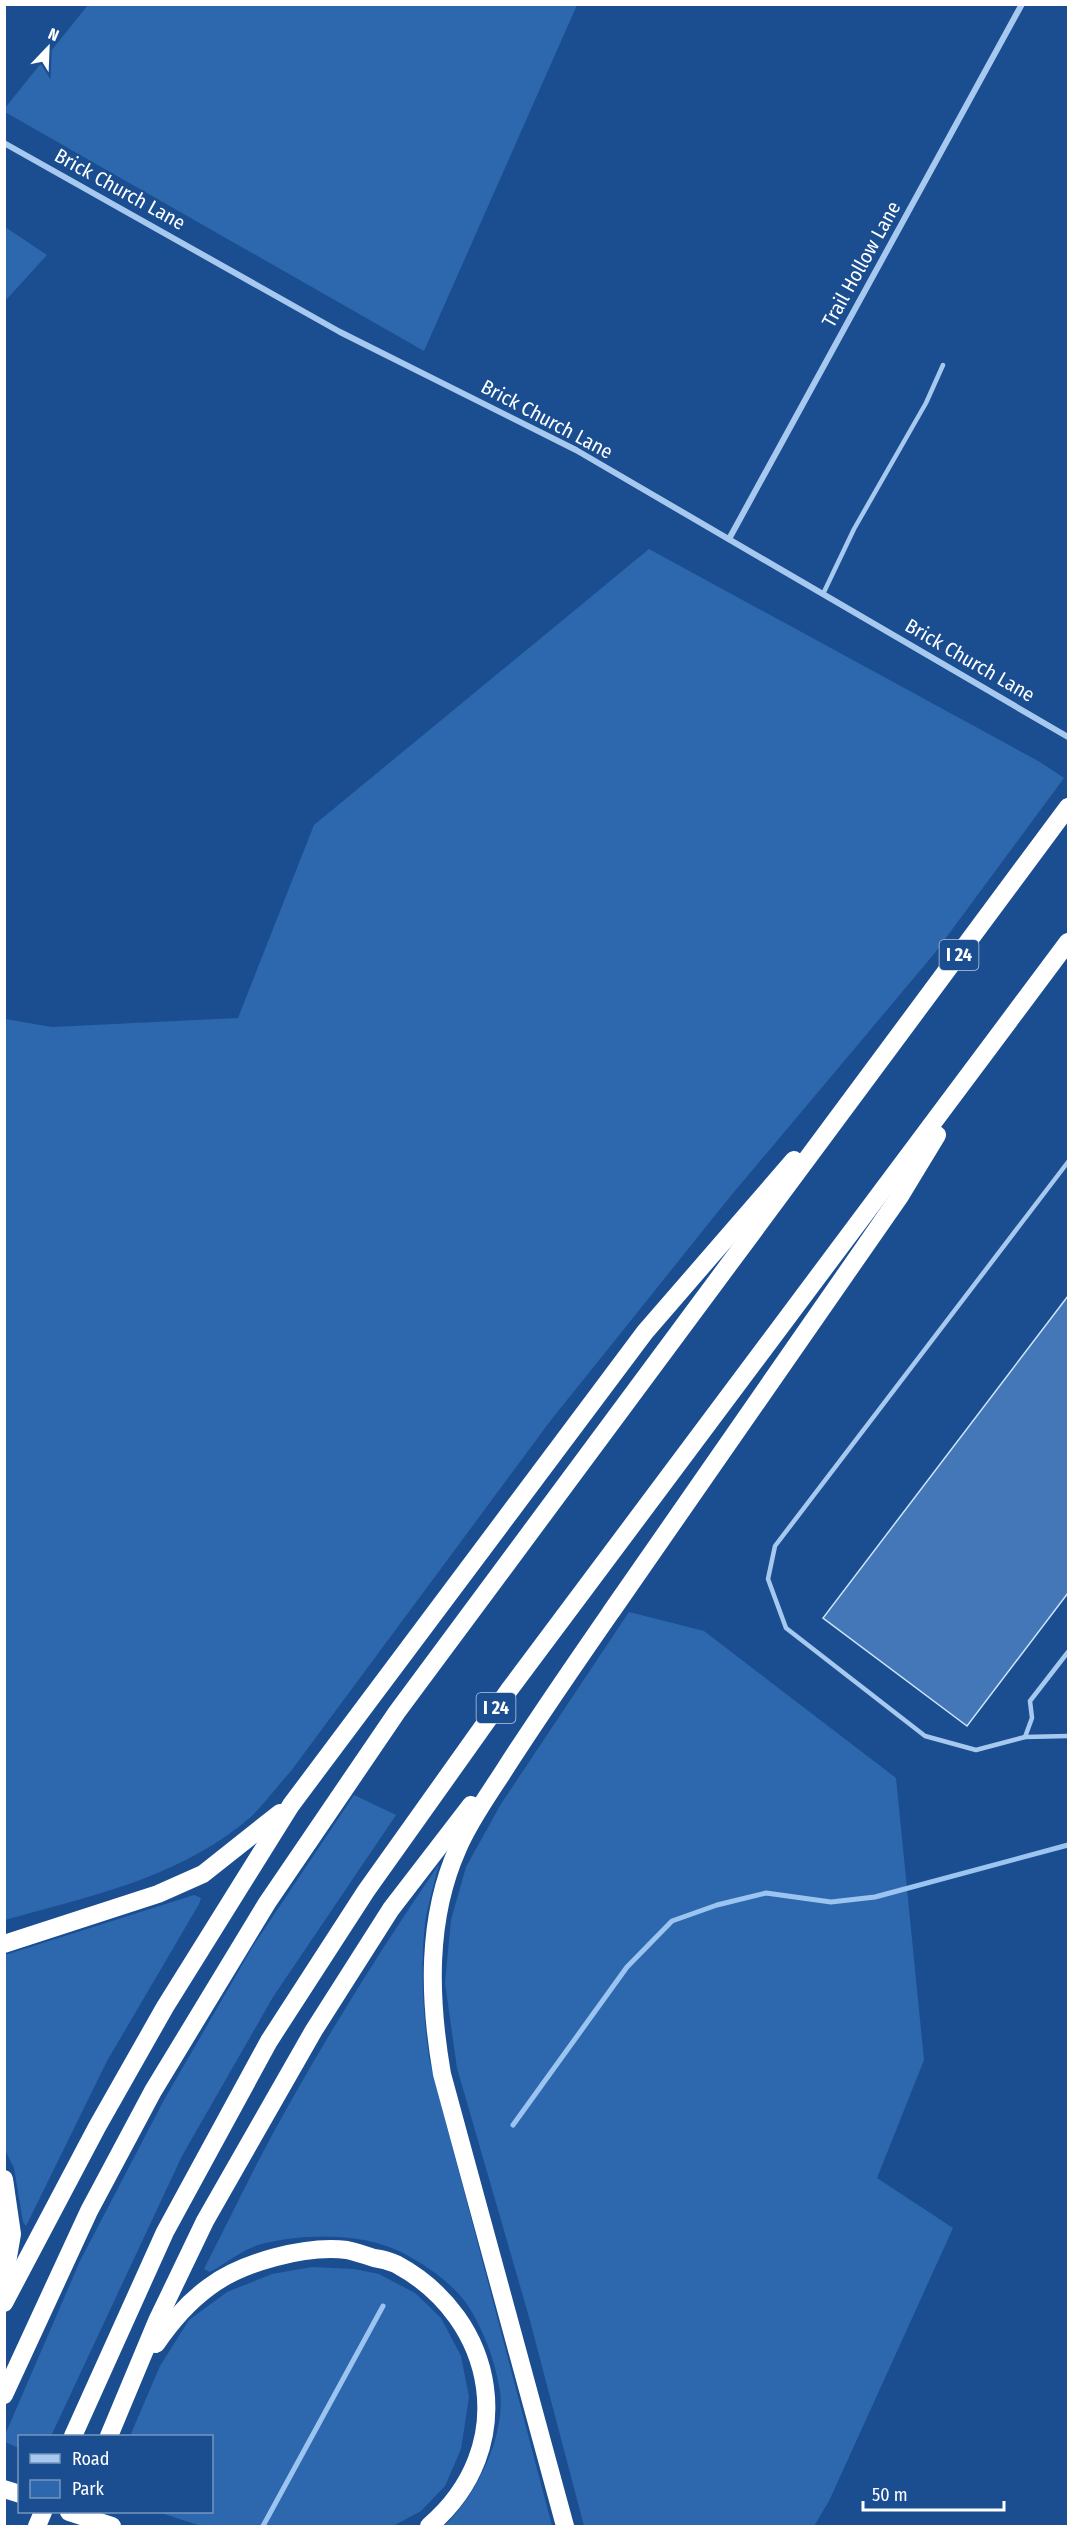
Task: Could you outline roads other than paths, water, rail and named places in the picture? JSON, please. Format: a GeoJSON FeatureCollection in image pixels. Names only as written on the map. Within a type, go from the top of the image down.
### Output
{"type":"FeatureCollection","features":[{"type":"Feature","properties":{"kind":"highway","name":"I 24"},"geometry":{"type":"LineString","coordinates":[[7,2390],[89,2211],[153,2091],[267,1903],[397,1712],[1066,810]]}},
{"type":"Feature","properties":{"kind":"highway","name":"I 24"},"geometry":{"type":"LineString","coordinates":[[74,2434],[165,2232],[268,2041],[366,1891],[509,1690],[1068,942]]}},
{"type":"Feature","properties":{"kind":"highway"},"geometry":{"type":"LineString","coordinates":[[566,2526],[442,2074],[434,2027],[432,1978],[435,1932],[443,1895],[458,1848],[478,1810],[541,1713],[900,1196],[998,1035]]}},
{"type":"Feature","properties":{"kind":"highway"},"geometry":{"type":"LineString","coordinates":[[4,2303],[97,2127],[160,2017],[291,1805],[645,1332],[889,1050]]}},
{"type":"Feature","properties":{"kind":"highway"},"geometry":{"type":"LineString","coordinates":[[109,2435],[157,2321],[205,2221],[314,2030],[391,1909],[541,1713]]}},
{"type":"Feature","properties":{"kind":"highway"},"geometry":{"type":"LineString","coordinates":[[4,1944],[158,1894],[203,1874],[291,1805]]}},
{"type":"Feature","properties":{"kind":"highway"},"geometry":{"type":"LineString","coordinates":[[4,2179],[12,2234],[4,2280]]}},
{"type":"Feature","properties":{"kind":"highway"},"geometry":{"type":"LineString","coordinates":[[135,2376],[173,2319],[210,2286],[254,2264],[297,2252],[347,2250],[394,2263],[433,2289],[467,2331],[482,2366],[487,2406],[483,2440],[467,2479],[451,2504],[429,2526]]}},
{"type":"Feature","properties":{"kind":"highway"},"geometry":{"type":"LineString","coordinates":[[75,2513],[112,2526]]}},
{"type":"Feature","properties":{"kind":"street","name":"Trail Hollow Lane"},"geometry":{"type":"LineString","coordinates":[[729,539],[1022,4]]}},
{"type":"Feature","properties":{"kind":"street","name":"Brick Church Lane"},"geometry":{"type":"LineString","coordinates":[[4,143],[340,332],[576,450],[1068,737]]}},
{"type":"Feature","properties":{"kind":"lane"},"geometry":{"type":"LineString","coordinates":[[823,594],[854,529],[926,404],[943,365]]}},
{"type":"Feature","properties":{"kind":"lane"},"geometry":{"type":"LineString","coordinates":[[1068,1162],[775,1546],[768,1579],[786,1628],[925,1736],[976,1750],[1025,1737],[1068,1736]]}},
{"type":"Feature","properties":{"kind":"lane"},"geometry":{"type":"LineString","coordinates":[[1025,1737],[1032,1718],[1030,1701],[1068,1652]]}},
{"type":"Feature","properties":{"kind":"waterway"},"geometry":{"type":"LineString","coordinates":[[513,2125],[627,1967],[672,1921],[717,1905],[766,1893],[831,1902],[875,1897],[1068,1845]]}},
{"type":"Feature","properties":{"kind":"waterway"},"geometry":{"type":"LineString","coordinates":[[263,2526],[383,2306]]}}]}
